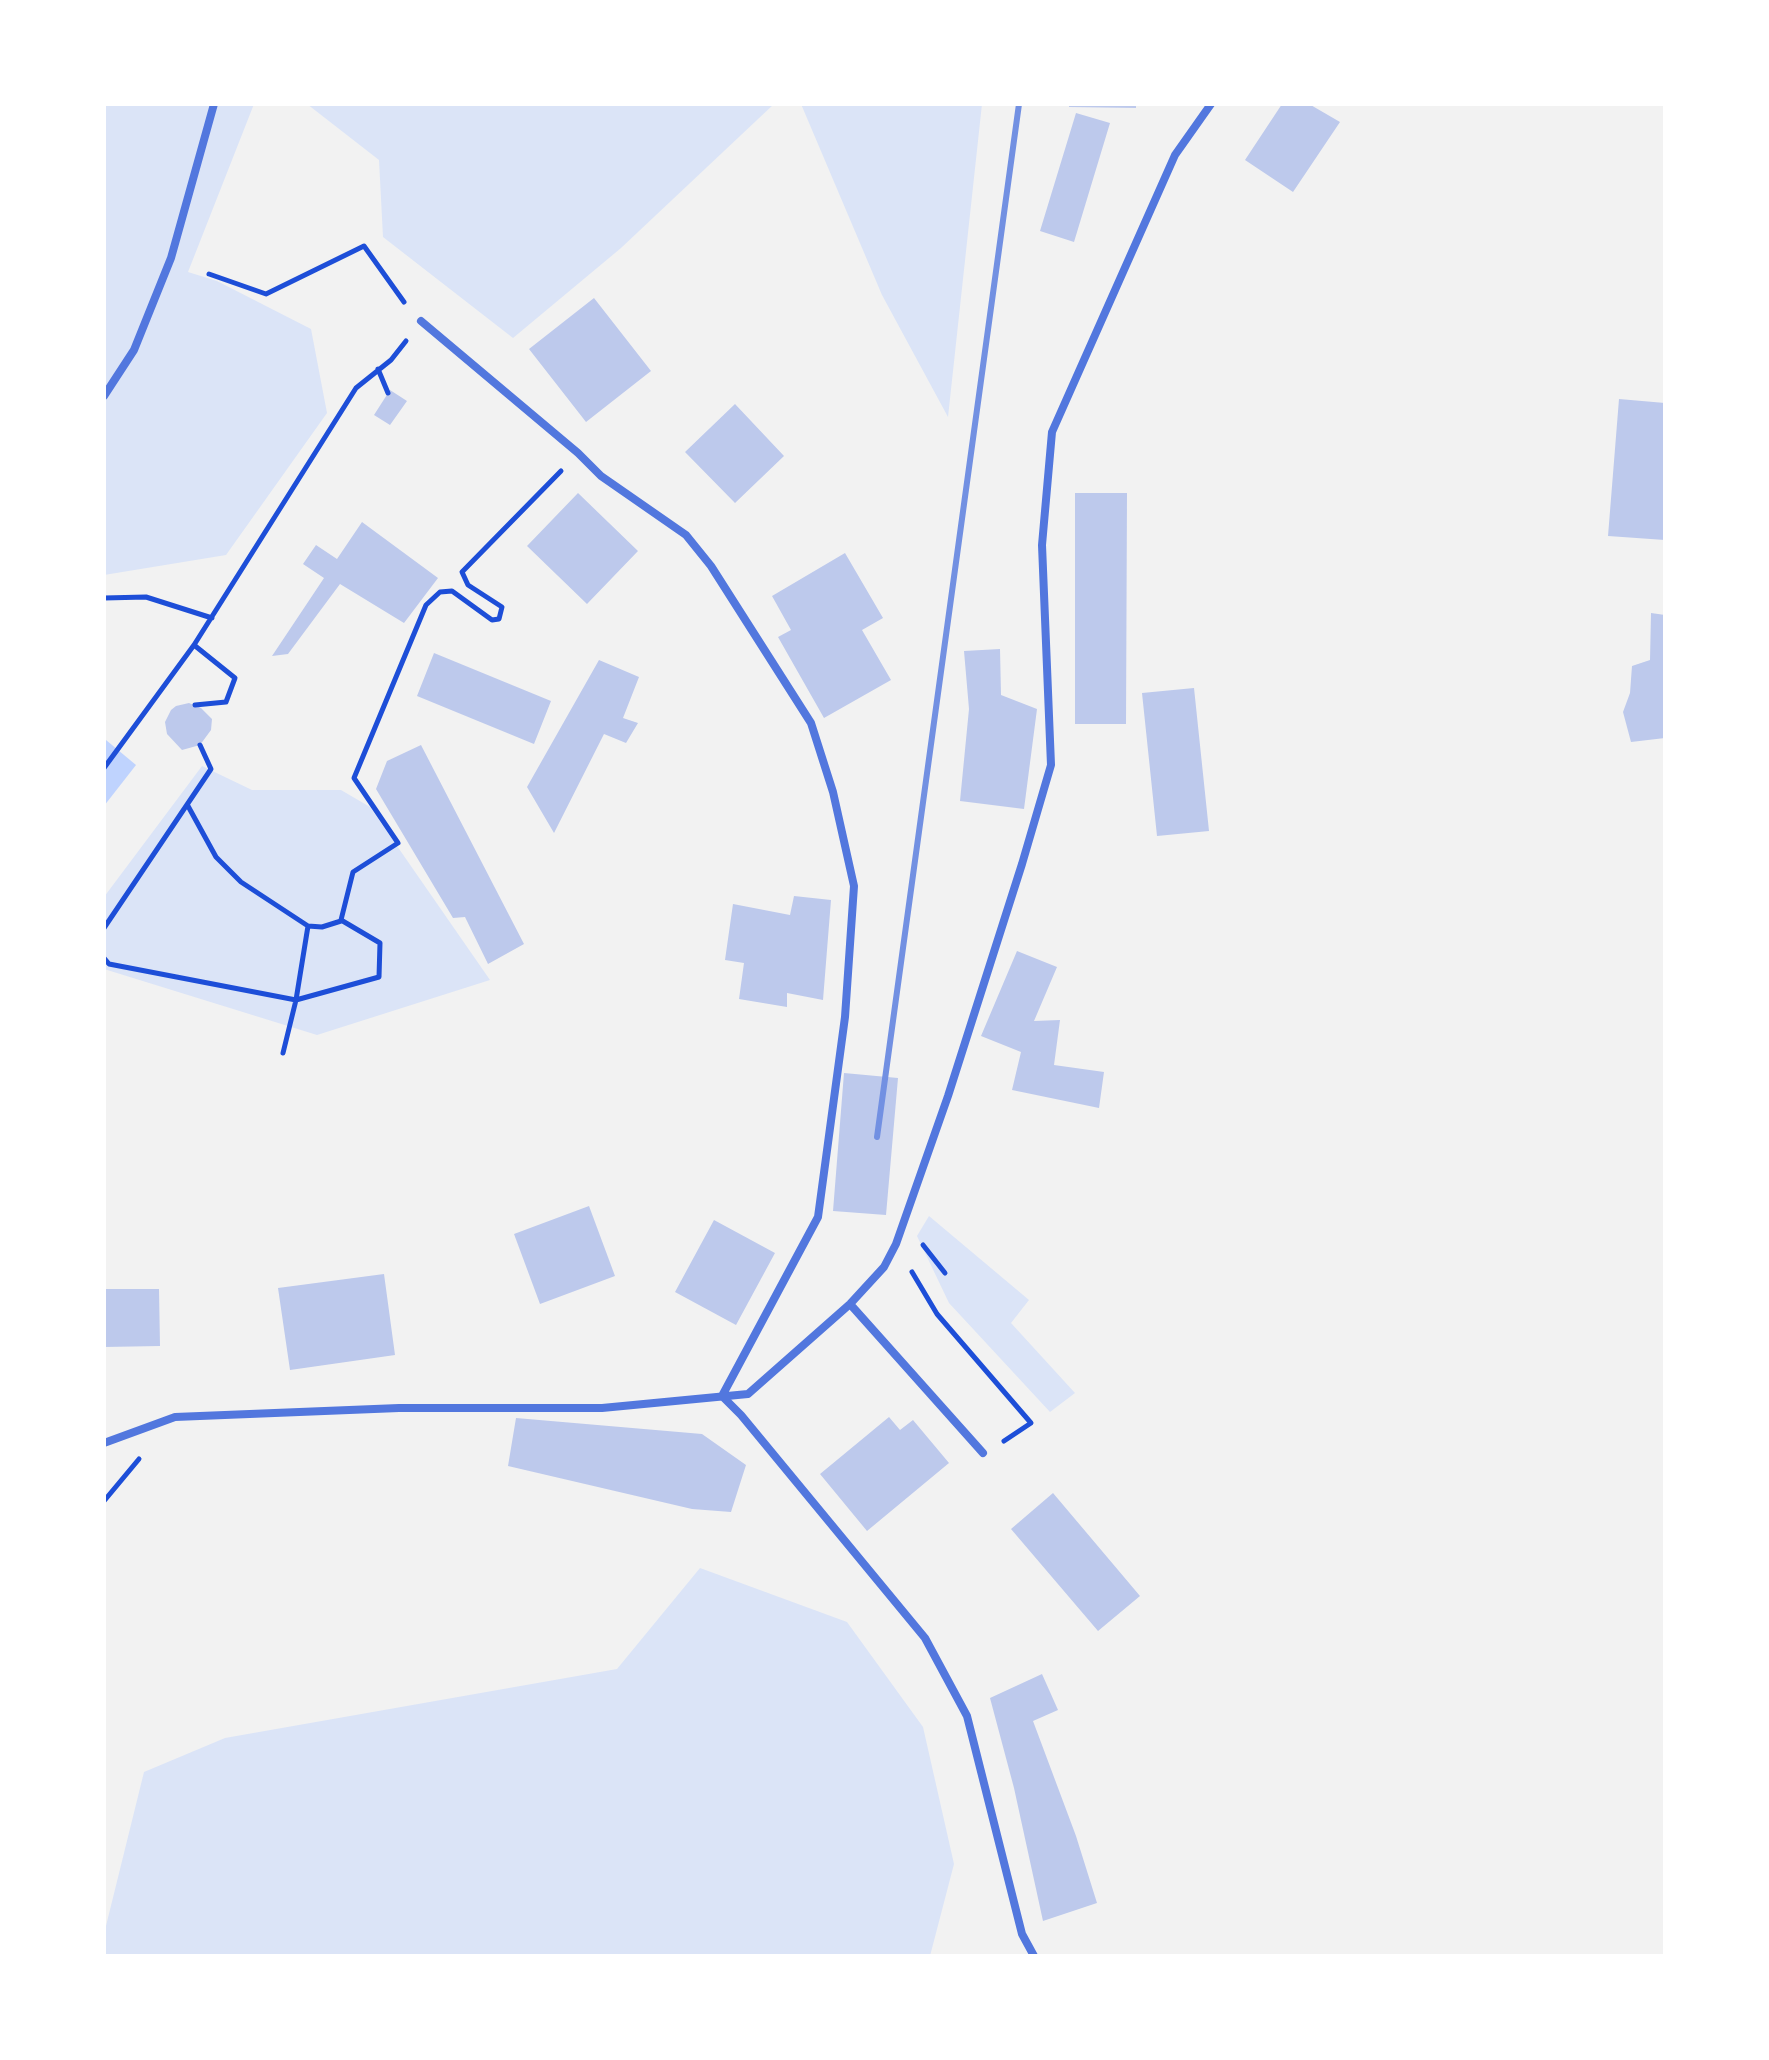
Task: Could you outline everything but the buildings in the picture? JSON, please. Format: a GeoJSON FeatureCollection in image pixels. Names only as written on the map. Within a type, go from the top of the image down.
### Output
{"type":"FeatureCollection","features":[{"type":"Feature","properties":{"kind":"street"},"geometry":{"type":"LineString","coordinates":[[104,396],[134,350],[171,258],[214,104]]}},
{"type":"Feature","properties":{"kind":"street"},"geometry":{"type":"LineString","coordinates":[[104,1443],[175,1417],[399,1408],[602,1408],[748,1394],[850,1304],[884,1267],[896,1244],[948,1096],[1051,765],[1042,545],[1052,432],[1175,155],[1211,104]]}},
{"type":"Feature","properties":{"kind":"street"},"geometry":{"type":"LineString","coordinates":[[421,321],[578,453],[601,476],[686,535],[711,566],[811,723],[833,792],[854,886],[845,1017],[818,1217],[722,1396]]}},
{"type":"Feature","properties":{"kind":"street"},"geometry":{"type":"LineString","coordinates":[[850,1304],[983,1453]]}},
{"type":"Feature","properties":{"kind":"street"},"geometry":{"type":"LineString","coordinates":[[722,1396],[925,1638],[967,1716],[1022,1934],[1034,1956]]}},
{"type":"Feature","properties":{"kind":"path"},"geometry":{"type":"LineString","coordinates":[[104,768],[212,618],[356,388],[391,360],[421,321],[399,297],[364,246],[266,294],[209,274]]}},
{"type":"Feature","properties":{"kind":"path"},"geometry":{"type":"LineString","coordinates":[[378,369],[388,393]]}},
{"type":"Feature","properties":{"kind":"path"},"geometry":{"type":"LineString","coordinates":[[341,920],[353,872],[398,843],[354,778],[426,605],[440,592],[452,591],[492,620],[499,619],[502,607],[468,585],[462,572],[578,453]]}},
{"type":"Feature","properties":{"kind":"path"},"geometry":{"type":"LineString","coordinates":[[104,598],[146,597],[212,618]]}},
{"type":"Feature","properties":{"kind":"path"},"geometry":{"type":"LineString","coordinates":[[194,645],[235,678],[226,702],[195,705]]}},
{"type":"Feature","properties":{"kind":"path"},"geometry":{"type":"LineString","coordinates":[[104,928],[211,769],[200,745]]}},
{"type":"Feature","properties":{"kind":"path"},"geometry":{"type":"LineString","coordinates":[[188,806],[216,857],[241,882],[308,926],[322,927],[341,920]]}},
{"type":"Feature","properties":{"kind":"path"},"geometry":{"type":"LineString","coordinates":[[104,958],[109,964],[296,1000],[379,977],[380,943],[341,920]]}},
{"type":"Feature","properties":{"kind":"path"},"geometry":{"type":"LineString","coordinates":[[283,1053],[296,1000],[308,926]]}},
{"type":"Feature","properties":{"kind":"path"},"geometry":{"type":"LineString","coordinates":[[896,1244],[937,1314],[1031,1423],[983,1453]]}},
{"type":"Feature","properties":{"kind":"shaded area"},"geometry":{"type":"Polygon","coordinates":[[[104,104],[254,104],[188,272],[217,281],[311,329],[327,413],[226,555],[104,575],[104,104]]]}},
{"type":"Feature","properties":{"kind":"shaded area"},"geometry":{"type":"Polygon","coordinates":[[[307,104],[774,104],[621,248],[513,338],[383,237],[379,160],[307,104]]]}},
{"type":"Feature","properties":{"kind":"shaded area"},"geometry":{"type":"Polygon","coordinates":[[[801,104],[982,104],[948,417],[882,295],[801,104]]]}},
{"type":"Feature","properties":{"kind":"shaded area"},"geometry":{"type":"Polygon","coordinates":[[[202,766],[252,790],[341,790],[370,807],[490,980],[317,1035],[104,969],[104,897],[202,766]]]}},
{"type":"Feature","properties":{"kind":"shaded area"},"geometry":{"type":"Polygon","coordinates":[[[929,1216],[1029,1300],[1011,1323],[1075,1393],[1050,1412],[949,1303],[917,1236],[929,1216]]]}},
{"type":"Feature","properties":{"kind":"shaded area"},"geometry":{"type":"Polygon","coordinates":[[[700,1568],[847,1622],[923,1727],[954,1864],[930,1956],[104,1956],[104,1934],[144,1772],[225,1738],[617,1669],[700,1568]]]}},
{"type":"Feature","properties":{"kind":"water"},"geometry":{"type":"Polygon","coordinates":[[[106,740],[136,765],[104,806],[104,743],[106,740]]]}},
{"type":"Feature","properties":{"kind":"railway"},"geometry":{"type":"LineString","coordinates":[[877,1137],[1019,104]]}}]}
